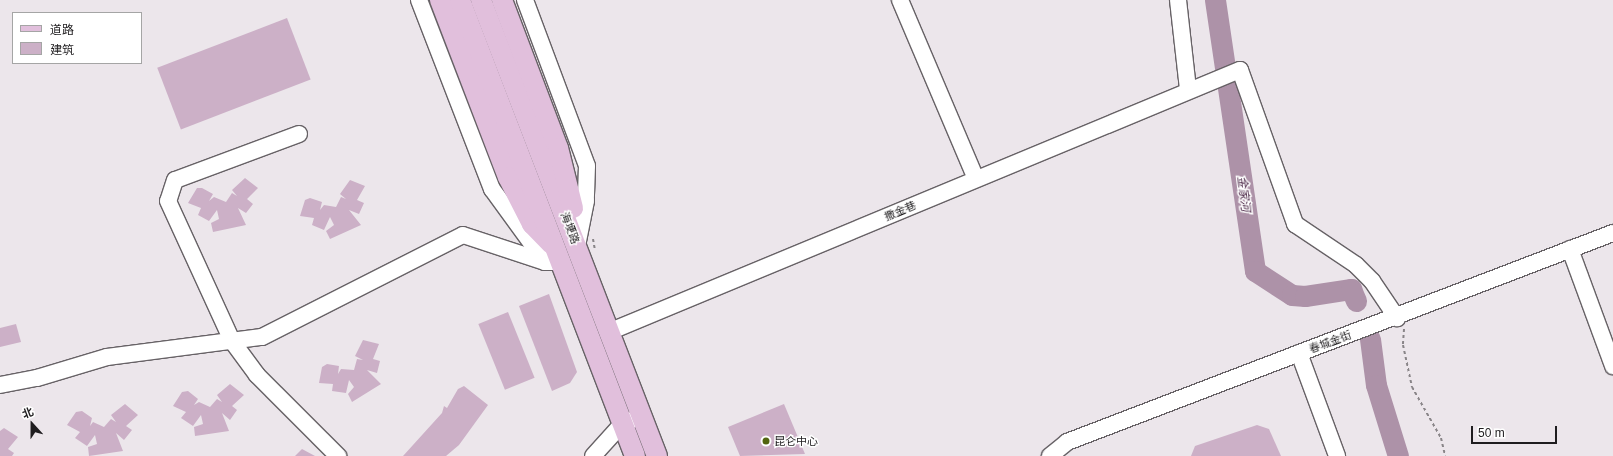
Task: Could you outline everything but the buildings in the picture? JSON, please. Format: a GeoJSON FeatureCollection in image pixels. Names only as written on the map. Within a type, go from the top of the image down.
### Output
{"type":"FeatureCollection","features":[{"type":"Feature","properties":{"kind":"main road"},"geometry":{"type":"LineString","coordinates":[[440,0],[508,177],[532,224],[555,259]]}},
{"type":"Feature","properties":{"kind":"main road","name":"海埂路"},"geometry":{"type":"LineString","coordinates":[[460,0],[555,259],[635,456]]}},
{"type":"Feature","properties":{"kind":"main road","name":"海埂路"},"geometry":{"type":"LineString","coordinates":[[481,0],[611,331],[641,416],[657,456]]}},
{"type":"Feature","properties":{"kind":"main road"},"geometry":{"type":"LineString","coordinates":[[502,0],[558,148],[573,207],[577,246]]}},
{"type":"Feature","properties":{"kind":"street"},"geometry":{"type":"LineString","coordinates":[[419,0],[492,189],[555,259]]}},
{"type":"Feature","properties":{"kind":"street"},"geometry":{"type":"LineString","coordinates":[[525,0],[587,166],[586,201],[577,246]]}},
{"type":"Feature","properties":{"kind":"street"},"geometry":{"type":"LineString","coordinates":[[900,0],[976,179]]}},
{"type":"Feature","properties":{"kind":"street"},"geometry":{"type":"LineString","coordinates":[[1178,0],[1188,89]]}},
{"type":"Feature","properties":{"kind":"street","name":"撒金巷"},"geometry":{"type":"LineString","coordinates":[[611,331],[1188,89],[1240,70],[1295,224],[1356,265],[1372,281],[1397,318]]}},
{"type":"Feature","properties":{"kind":"street"},"geometry":{"type":"LineString","coordinates":[[299,134],[175,180],[168,201],[232,341],[256,375],[338,456]]}},
{"type":"Feature","properties":{"kind":"street","name":"春城金街"},"geometry":{"type":"LineString","coordinates":[[1050,456],[1067,442],[1299,353],[1397,318],[1570,249],[1613,234]]}},
{"type":"Feature","properties":{"kind":"street"},"geometry":{"type":"LineString","coordinates":[[0,385],[38,378],[107,357],[262,337],[463,235],[555,259]]}},
{"type":"Feature","properties":{"kind":"street"},"geometry":{"type":"LineString","coordinates":[[1570,249],[1613,366]]}},
{"type":"Feature","properties":{"kind":"street"},"geometry":{"type":"LineString","coordinates":[[1299,353],[1337,456]]}},
{"type":"Feature","properties":{"kind":"street"},"geometry":{"type":"LineString","coordinates":[[593,456],[622,424],[641,416]]}},
{"type":"Feature","properties":{"kind":"path"},"geometry":{"type":"LineString","coordinates":[[1397,318],[1404,329],[1403,345],[1412,387],[1441,438],[1445,456]]}},
{"type":"Feature","properties":{"kind":"waterway","name":"金家河"},"geometry":{"type":"LineString","coordinates":[[1215,0],[1255,271],[1292,295],[1305,296],[1351,289],[1356,301]]}},
{"type":"Feature","properties":{"kind":"waterway","name":"金家河"},"geometry":{"type":"LineString","coordinates":[[1370,339],[1376,385],[1398,456]]}},
{"type":"Feature","properties":{"kind":"place","name":"昆仑中心"},"geometry":{"type":"Point","coordinates":[766,441]}}]}
